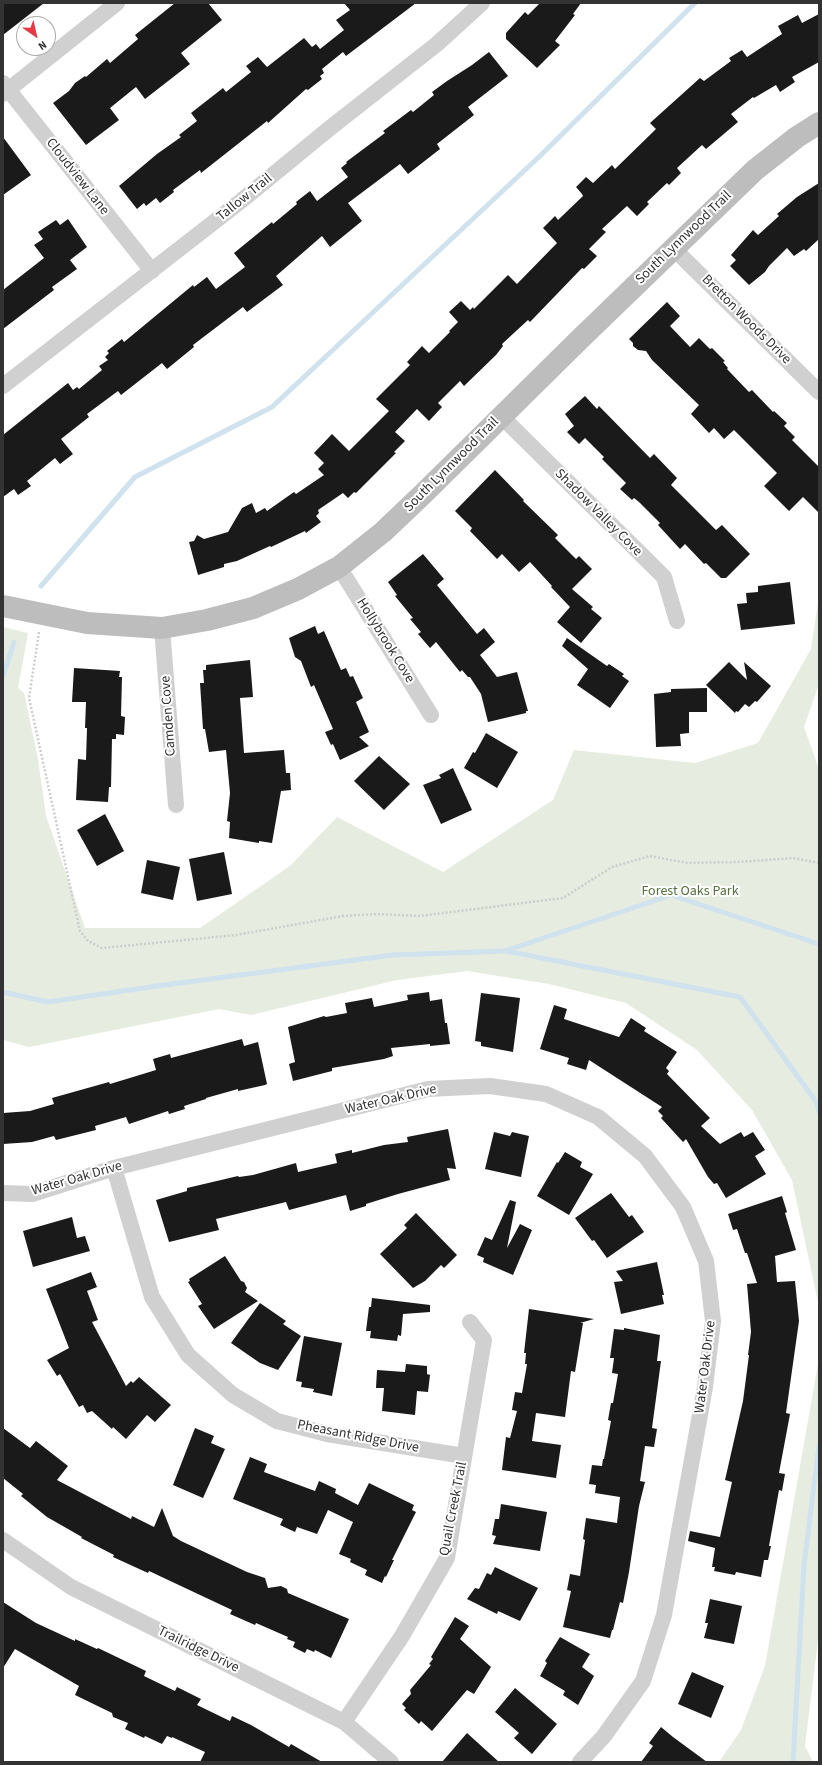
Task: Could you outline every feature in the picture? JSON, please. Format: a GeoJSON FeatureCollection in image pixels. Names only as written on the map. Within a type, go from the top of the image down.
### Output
{"type":"FeatureCollection","features":[{"type":"Feature","properties":{"kind":"street"},"geometry":{"type":"LineString","coordinates":[[5,89],[117,3]]}},
{"type":"Feature","properties":{"kind":"street","name":"Tallow Trail"},"geometry":{"type":"LineString","coordinates":[[3,386],[152,271],[437,44],[482,3]]}},
{"type":"Feature","properties":{"kind":"street","name":"Cloudview Lane"},"geometry":{"type":"LineString","coordinates":[[5,89],[152,271]]}},
{"type":"Feature","properties":{"kind":"street","name":"South Lynnwood Trail"},"geometry":{"type":"LineString","coordinates":[[3,606],[87,623],[162,628],[207,620],[253,608],[298,589],[339,567],[384,532],[673,248],[755,170],[797,137],[819,123]]}},
{"type":"Feature","properties":{"kind":"street","name":"Bretton Woods Drive"},"geometry":{"type":"LineString","coordinates":[[673,248],[819,392]]}},
{"type":"Feature","properties":{"kind":"street","name":"Shadow Valley Cove"},"geometry":{"type":"LineString","coordinates":[[501,416],[664,577],[677,621]]}},
{"type":"Feature","properties":{"kind":"street","name":"Hollybrook Cove"},"geometry":{"type":"LineString","coordinates":[[339,567],[431,715]]}},
{"type":"Feature","properties":{"kind":"street","name":"Camden Cove"},"geometry":{"type":"LineString","coordinates":[[162,628],[176,805]]}},
{"type":"Feature","properties":{"kind":"street","name":"Water Oak Drive"},"geometry":{"type":"LineString","coordinates":[[3,1192],[32,1194],[114,1168],[428,1089],[490,1086],[546,1094],[598,1117],[645,1156],[683,1207],[706,1261],[713,1321],[705,1387],[664,1615],[643,1681],[604,1736],[580,1762]]}},
{"type":"Feature","properties":{"kind":"street","name":"Pheasant Ridge Drive"},"geometry":{"type":"LineString","coordinates":[[114,1168],[152,1297],[188,1355],[233,1395],[277,1421],[327,1434],[464,1456]]}},
{"type":"Feature","properties":{"kind":"street","name":"Quail Creek Trail"},"geometry":{"type":"LineString","coordinates":[[344,1722],[402,1636],[447,1558],[484,1340],[470,1322]]}},
{"type":"Feature","properties":{"kind":"street","name":"Trailridge Drive"},"geometry":{"type":"LineString","coordinates":[[3,1540],[70,1587],[344,1722],[391,1762]]}},
{"type":"Feature","properties":{"kind":"path"},"geometry":{"type":"LineString","coordinates":[[38,637],[29,698],[80,931],[88,940],[102,948],[236,935],[343,916],[378,914],[420,916],[563,898],[612,867],[650,856],[687,863],[739,862],[793,858],[819,863]]}},
{"type":"Feature","properties":{"kind":"green space","name":"Forest Oaks Park"},"geometry":{"type":"Polygon","coordinates":[[[819,596],[819,684],[804,727],[819,769],[819,1307],[792,1180],[752,1110],[697,1050],[626,1003],[549,984],[467,971],[397,980],[251,1015],[219,1009],[29,1047],[3,1040],[3,627],[28,633],[18,688],[24,693],[38,759],[46,816],[85,928],[200,928],[290,866],[337,817],[443,872],[553,800],[574,750],[695,763],[758,743],[811,649],[819,596]]]}},
{"type":"Feature","properties":{"kind":"green space"},"geometry":{"type":"Polygon","coordinates":[[[819,1358],[819,1632],[805,1746],[813,1762],[719,1762],[741,1730],[765,1666],[819,1358]]]}},
{"type":"Feature","properties":{"kind":"building"},"geometry":{"type":"Polygon","coordinates":[[[3,3],[44,3],[27,16],[16,16],[16,25],[3,35],[3,3]]]}},
{"type":"Feature","properties":{"kind":"building"},"geometry":{"type":"Polygon","coordinates":[[[175,3],[208,3],[222,20],[181,53],[190,64],[145,99],[136,87],[110,108],[119,120],[86,145],[53,103],[69,91],[75,83],[85,76],[86,77],[107,59],[110,63],[138,39],[135,35],[175,3]]]}},
{"type":"Feature","properties":{"kind":"building"},"geometry":{"type":"Polygon","coordinates":[[[344,3],[416,3],[346,56],[343,52],[322,69],[324,73],[320,76],[322,79],[308,90],[306,89],[268,123],[267,121],[201,173],[200,170],[173,190],[174,192],[160,203],[156,198],[146,206],[144,203],[137,209],[119,186],[157,154],[181,137],[179,135],[197,121],[191,113],[223,88],[226,92],[251,72],[246,66],[258,57],[267,67],[304,38],[312,47],[316,44],[320,49],[344,30],[336,20],[350,10],[344,3]]]}},
{"type":"Feature","properties":{"kind":"building"},"geometry":{"type":"Polygon","coordinates":[[[540,3],[581,3],[573,14],[575,15],[555,41],[560,45],[537,68],[506,39],[506,33],[525,12],[528,15],[540,3]]]}},
{"type":"Feature","properties":{"kind":"building"},"geometry":{"type":"Polygon","coordinates":[[[819,14],[819,62],[792,77],[795,82],[780,92],[776,85],[754,98],[753,97],[731,114],[738,122],[706,149],[702,145],[677,168],[681,173],[669,185],[667,183],[647,202],[649,204],[637,216],[627,206],[602,229],[606,232],[589,249],[597,256],[584,269],[582,268],[530,322],[528,320],[502,344],[503,346],[496,355],[464,386],[460,381],[438,403],[442,407],[429,421],[417,409],[395,432],[405,441],[394,452],[396,453],[356,493],[354,492],[348,498],[343,493],[318,510],[319,513],[316,516],[321,522],[306,533],[305,531],[237,561],[224,564],[224,567],[198,575],[189,542],[194,541],[197,535],[204,539],[228,532],[242,508],[252,503],[256,513],[265,508],[267,511],[294,492],[296,494],[324,475],[318,469],[324,463],[314,453],[332,434],[349,451],[389,411],[376,399],[410,365],[407,362],[422,346],[429,353],[450,332],[449,331],[458,322],[449,312],[461,301],[470,310],[473,307],[474,309],[508,275],[517,284],[557,243],[543,228],[555,216],[558,220],[583,196],[576,187],[586,177],[593,183],[612,165],[615,169],[656,129],[650,123],[700,78],[704,81],[731,61],[729,58],[742,50],[747,57],[782,34],[778,26],[798,15],[802,23],[819,14]]]}},
{"type":"Feature","properties":{"kind":"building"},"geometry":{"type":"Polygon","coordinates":[[[489,52],[508,76],[468,107],[474,115],[437,144],[440,149],[408,174],[400,164],[348,203],[362,221],[330,247],[322,236],[276,276],[283,285],[247,312],[243,307],[193,345],[194,347],[167,369],[162,363],[121,395],[118,391],[87,414],[89,417],[61,439],[73,454],[60,464],[55,458],[27,481],[31,486],[18,495],[14,489],[3,497],[3,435],[68,383],[73,390],[77,387],[79,389],[102,370],[99,366],[108,360],[105,357],[109,353],[107,351],[122,339],[124,342],[193,285],[194,287],[207,277],[216,289],[245,267],[234,253],[272,222],[273,224],[310,191],[317,201],[348,177],[341,168],[347,163],[346,162],[385,133],[383,131],[411,110],[413,112],[434,95],[432,92],[489,52]]]}},
{"type":"Feature","properties":{"kind":"building"},"geometry":{"type":"Polygon","coordinates":[[[3,137],[31,175],[3,195],[3,137]]]}},
{"type":"Feature","properties":{"kind":"building"},"geometry":{"type":"Polygon","coordinates":[[[819,183],[819,239],[806,251],[804,249],[794,256],[787,248],[765,272],[749,285],[730,266],[736,260],[731,255],[753,230],[758,235],[779,216],[777,214],[797,197],[819,183]]]}},
{"type":"Feature","properties":{"kind":"building"},"geometry":{"type":"Polygon","coordinates":[[[68,219],[87,247],[70,260],[77,269],[52,287],[54,290],[3,329],[3,290],[44,258],[34,245],[43,239],[38,232],[56,220],[60,225],[68,219]]]}},
{"type":"Feature","properties":{"kind":"building"},"geometry":{"type":"Polygon","coordinates":[[[667,302],[680,316],[670,326],[690,347],[699,338],[710,349],[712,348],[725,361],[723,362],[728,368],[727,369],[749,392],[752,390],[773,412],[774,411],[787,423],[784,426],[795,437],[792,440],[819,467],[819,513],[803,497],[789,511],[764,486],[777,473],[734,430],[724,439],[714,428],[709,433],[691,414],[699,405],[652,360],[646,351],[638,350],[633,346],[633,343],[629,339],[667,302]]]}},
{"type":"Feature","properties":{"kind":"building"},"geometry":{"type":"Polygon","coordinates":[[[585,396],[597,409],[599,406],[650,458],[654,454],[677,478],[671,485],[716,530],[722,525],[750,554],[726,578],[721,578],[706,563],[704,564],[685,544],[680,549],[658,525],[660,523],[639,502],[634,498],[632,500],[620,489],[626,483],[602,459],[604,457],[585,438],[579,444],[567,432],[574,426],[565,414],[585,396]]]}},
{"type":"Feature","properties":{"kind":"building"},"geometry":{"type":"Polygon","coordinates":[[[495,470],[524,500],[523,501],[558,535],[555,538],[576,559],[579,556],[592,569],[572,589],[593,607],[591,609],[602,618],[581,643],[557,622],[570,607],[530,562],[519,572],[502,554],[497,559],[470,531],[472,528],[455,511],[495,470]]]}},
{"type":"Feature","properties":{"kind":"building"},"geometry":{"type":"Polygon","coordinates":[[[423,554],[444,579],[437,585],[477,634],[484,628],[495,642],[480,655],[497,677],[517,672],[528,711],[526,711],[526,713],[488,722],[481,694],[470,677],[468,677],[462,670],[460,672],[436,642],[430,648],[418,634],[421,632],[410,619],[413,618],[395,596],[397,595],[388,582],[423,554]]]}},
{"type":"Feature","properties":{"kind":"building"},"geometry":{"type":"Polygon","coordinates":[[[790,582],[795,624],[741,630],[737,604],[747,603],[746,593],[758,592],[758,586],[790,582]]]}},
{"type":"Feature","properties":{"kind":"building"},"geometry":{"type":"Polygon","coordinates":[[[315,626],[318,634],[324,631],[341,670],[346,668],[350,677],[353,676],[363,698],[356,702],[369,732],[359,737],[369,746],[340,760],[333,744],[331,745],[325,732],[333,729],[314,685],[311,687],[301,661],[295,657],[289,638],[315,626]]]}},
{"type":"Feature","properties":{"kind":"building"},"geometry":{"type":"Polygon","coordinates":[[[567,638],[607,666],[609,664],[624,674],[622,676],[629,681],[610,708],[577,685],[588,669],[562,646],[567,638]]]}},
{"type":"Feature","properties":{"kind":"building"},"geometry":{"type":"Polygon","coordinates":[[[250,660],[253,697],[240,698],[244,753],[284,750],[286,773],[290,773],[291,790],[281,791],[272,843],[259,841],[259,843],[229,838],[230,822],[227,821],[230,793],[226,750],[209,752],[205,729],[203,729],[200,683],[204,683],[203,670],[206,670],[206,665],[250,660]]]}},
{"type":"Feature","properties":{"kind":"building"},"geometry":{"type":"Polygon","coordinates":[[[729,662],[747,680],[744,662],[771,686],[757,702],[755,701],[749,707],[745,704],[738,712],[736,711],[735,713],[706,685],[729,662]]]}},
{"type":"Feature","properties":{"kind":"building"},"geometry":{"type":"Polygon","coordinates":[[[74,668],[120,671],[119,677],[122,677],[121,716],[125,717],[124,735],[116,734],[116,739],[112,739],[111,787],[109,787],[108,802],[76,800],[78,759],[86,760],[87,728],[85,728],[86,702],[72,702],[74,668]]]}},
{"type":"Feature","properties":{"kind":"building"},"geometry":{"type":"Polygon","coordinates":[[[707,688],[707,712],[689,712],[689,733],[680,734],[681,746],[656,747],[654,694],[671,692],[671,689],[707,688]]]}},
{"type":"Feature","properties":{"kind":"building"},"geometry":{"type":"Polygon","coordinates":[[[486,733],[518,752],[497,788],[464,768],[473,752],[475,753],[486,733]]]}},
{"type":"Feature","properties":{"kind":"building"},"geometry":{"type":"Polygon","coordinates":[[[379,756],[410,784],[384,810],[354,781],[379,756]]]}},
{"type":"Feature","properties":{"kind":"building"},"geometry":{"type":"Polygon","coordinates":[[[453,768],[472,810],[441,824],[423,785],[441,778],[439,775],[453,768]]]}},
{"type":"Feature","properties":{"kind":"building"},"geometry":{"type":"Polygon","coordinates":[[[105,814],[124,851],[97,866],[77,830],[105,814]]]}},
{"type":"Feature","properties":{"kind":"building"},"geometry":{"type":"Polygon","coordinates":[[[224,852],[232,894],[197,901],[189,859],[224,852]]]}},
{"type":"Feature","properties":{"kind":"building"},"geometry":{"type":"Polygon","coordinates":[[[147,860],[180,867],[173,900],[141,893],[147,860]]]}},
{"type":"Feature","properties":{"kind":"building"},"geometry":{"type":"Polygon","coordinates":[[[429,992],[430,1001],[442,999],[445,1023],[447,1023],[450,1044],[430,1046],[430,1044],[391,1048],[393,1056],[384,1059],[332,1068],[332,1071],[293,1081],[289,1064],[295,1062],[288,1027],[324,1016],[326,1017],[347,1013],[345,1003],[372,998],[374,1007],[408,1000],[407,995],[429,992]]]}},
{"type":"Feature","properties":{"kind":"building"},"geometry":{"type":"Polygon","coordinates":[[[481,993],[520,998],[513,1052],[481,1046],[481,1042],[475,1041],[481,993]]]}},
{"type":"Feature","properties":{"kind":"building"},"geometry":{"type":"Polygon","coordinates":[[[554,1005],[567,1009],[564,1019],[619,1037],[631,1018],[646,1028],[644,1031],[677,1052],[666,1068],[669,1071],[667,1074],[710,1118],[701,1126],[720,1144],[741,1132],[744,1137],[753,1132],[765,1150],[755,1156],[766,1174],[726,1198],[717,1183],[714,1184],[708,1177],[686,1139],[683,1142],[661,1118],[663,1116],[658,1111],[662,1107],[589,1060],[586,1070],[567,1064],[569,1058],[540,1049],[554,1005]]]}},
{"type":"Feature","properties":{"kind":"building"},"geometry":{"type":"Polygon","coordinates":[[[242,1039],[244,1046],[258,1042],[267,1084],[238,1091],[238,1089],[206,1098],[184,1106],[185,1109],[169,1114],[168,1111],[129,1124],[126,1117],[95,1126],[96,1130],[56,1140],[54,1136],[32,1142],[3,1144],[3,1113],[30,1111],[54,1104],[52,1098],[109,1082],[110,1084],[156,1070],[153,1059],[170,1054],[171,1058],[242,1039]]]}},
{"type":"Feature","properties":{"kind":"building"},"geometry":{"type":"Polygon","coordinates":[[[448,1129],[456,1169],[447,1168],[450,1180],[398,1194],[366,1204],[366,1206],[350,1211],[346,1195],[289,1210],[286,1202],[216,1219],[219,1230],[169,1242],[156,1200],[187,1191],[187,1188],[238,1176],[253,1175],[296,1163],[298,1172],[337,1163],[335,1154],[352,1150],[352,1153],[384,1145],[408,1142],[407,1137],[448,1129]]]}},
{"type":"Feature","properties":{"kind":"building"},"geometry":{"type":"Polygon","coordinates":[[[494,1132],[510,1136],[512,1132],[529,1136],[521,1177],[485,1169],[494,1132]]]}},
{"type":"Feature","properties":{"kind":"building"},"geometry":{"type":"Polygon","coordinates":[[[565,1152],[582,1162],[580,1167],[593,1174],[569,1215],[537,1196],[557,1162],[558,1163],[565,1152]]]}},
{"type":"Feature","properties":{"kind":"building"},"geometry":{"type":"Polygon","coordinates":[[[611,1193],[629,1217],[632,1215],[644,1232],[607,1258],[575,1218],[611,1193]]]}},
{"type":"Feature","properties":{"kind":"building"},"geometry":{"type":"Polygon","coordinates":[[[782,1196],[787,1212],[785,1213],[796,1250],[775,1256],[777,1282],[795,1281],[799,1321],[786,1413],[790,1414],[779,1473],[785,1474],[782,1491],[779,1490],[768,1560],[764,1560],[761,1577],[736,1572],[735,1575],[714,1571],[715,1567],[712,1567],[715,1548],[688,1541],[690,1531],[720,1537],[732,1482],[725,1480],[743,1401],[749,1355],[751,1332],[747,1284],[757,1283],[737,1229],[733,1230],[728,1214],[782,1196]]]}},
{"type":"Feature","properties":{"kind":"building"},"geometry":{"type":"Polygon","coordinates":[[[510,1200],[516,1202],[507,1248],[520,1224],[532,1230],[513,1275],[483,1262],[484,1258],[477,1255],[485,1237],[492,1240],[510,1200]]]}},
{"type":"Feature","properties":{"kind":"building"},"geometry":{"type":"Polygon","coordinates":[[[416,1213],[457,1255],[444,1268],[441,1265],[425,1281],[413,1288],[380,1254],[407,1228],[404,1225],[416,1213]]]}},
{"type":"Feature","properties":{"kind":"building"},"geometry":{"type":"Polygon","coordinates":[[[72,1217],[77,1238],[85,1236],[90,1251],[33,1267],[23,1231],[72,1217]]]}},
{"type":"Feature","properties":{"kind":"building"},"geometry":{"type":"Polygon","coordinates":[[[225,1256],[241,1281],[244,1282],[247,1288],[245,1292],[258,1301],[214,1329],[198,1306],[202,1304],[188,1282],[190,1281],[189,1279],[225,1256]]]}},
{"type":"Feature","properties":{"kind":"building"},"geometry":{"type":"Polygon","coordinates":[[[657,1262],[664,1295],[662,1295],[664,1304],[621,1314],[614,1282],[623,1281],[616,1271],[657,1262]]]}},
{"type":"Feature","properties":{"kind":"building"},"geometry":{"type":"Polygon","coordinates":[[[91,1272],[97,1287],[87,1291],[98,1320],[92,1322],[126,1386],[131,1381],[133,1383],[139,1377],[171,1405],[155,1422],[147,1415],[126,1439],[92,1411],[87,1413],[83,1405],[79,1407],[60,1374],[57,1376],[47,1360],[69,1348],[46,1289],[91,1272]]]}},
{"type":"Feature","properties":{"kind":"building"},"geometry":{"type":"Polygon","coordinates":[[[372,1298],[430,1305],[430,1312],[403,1314],[401,1336],[398,1335],[397,1341],[370,1338],[371,1331],[366,1331],[369,1307],[371,1307],[372,1298]]]}},
{"type":"Feature","properties":{"kind":"building"},"geometry":{"type":"Polygon","coordinates":[[[260,1303],[286,1321],[283,1324],[301,1336],[278,1370],[260,1363],[231,1343],[260,1303]]]}},
{"type":"Feature","properties":{"kind":"building"},"geometry":{"type":"Polygon","coordinates":[[[529,1309],[594,1319],[580,1323],[583,1323],[575,1372],[571,1371],[565,1417],[536,1413],[532,1441],[561,1445],[556,1478],[502,1470],[506,1437],[510,1438],[517,1411],[512,1410],[515,1392],[522,1393],[527,1364],[525,1364],[526,1353],[524,1353],[529,1309]]]}},
{"type":"Feature","properties":{"kind":"building"},"geometry":{"type":"Polygon","coordinates":[[[624,1328],[660,1335],[657,1361],[661,1361],[652,1428],[657,1429],[654,1447],[645,1446],[640,1481],[645,1482],[639,1506],[629,1572],[623,1603],[620,1602],[610,1638],[563,1627],[571,1591],[567,1590],[570,1574],[580,1576],[585,1540],[583,1539],[586,1518],[617,1523],[620,1497],[595,1493],[596,1485],[589,1484],[592,1465],[602,1466],[611,1421],[608,1420],[611,1403],[613,1403],[618,1374],[612,1373],[614,1358],[610,1358],[614,1329],[624,1330],[624,1328]]]}},
{"type":"Feature","properties":{"kind":"building"},"geometry":{"type":"Polygon","coordinates":[[[304,1336],[342,1343],[332,1396],[313,1392],[314,1389],[301,1387],[302,1382],[296,1381],[304,1336]]]}},
{"type":"Feature","properties":{"kind":"building"},"geometry":{"type":"Polygon","coordinates":[[[406,1364],[427,1366],[427,1374],[430,1375],[428,1392],[417,1391],[415,1415],[382,1411],[384,1388],[376,1388],[377,1370],[405,1372],[406,1364]]]}},
{"type":"Feature","properties":{"kind":"building"},"geometry":{"type":"Polygon","coordinates":[[[3,1428],[30,1448],[36,1441],[68,1466],[57,1480],[131,1519],[132,1516],[154,1527],[162,1508],[173,1536],[181,1541],[247,1572],[265,1578],[268,1588],[281,1586],[287,1589],[288,1593],[349,1619],[331,1658],[315,1650],[314,1652],[307,1649],[305,1653],[293,1647],[295,1642],[287,1639],[288,1637],[256,1623],[255,1625],[230,1614],[232,1610],[149,1571],[148,1573],[113,1557],[114,1555],[81,1538],[82,1537],[47,1517],[21,1496],[23,1494],[3,1478],[3,1428]]]}},
{"type":"Feature","properties":{"kind":"building"},"geometry":{"type":"Polygon","coordinates":[[[195,1428],[214,1436],[211,1443],[225,1449],[203,1498],[173,1485],[195,1428]]]}},
{"type":"Feature","properties":{"kind":"building"},"geometry":{"type":"Polygon","coordinates":[[[250,1457],[267,1464],[264,1472],[315,1491],[319,1481],[336,1489],[335,1493],[358,1505],[369,1483],[414,1505],[412,1510],[416,1512],[382,1583],[365,1575],[367,1570],[350,1562],[351,1559],[339,1554],[353,1522],[328,1510],[317,1534],[297,1527],[295,1532],[280,1525],[283,1519],[233,1499],[250,1457]]]}},
{"type":"Feature","properties":{"kind":"building"},"geometry":{"type":"Polygon","coordinates":[[[501,1504],[547,1512],[540,1551],[493,1544],[496,1536],[492,1535],[495,1519],[499,1519],[501,1504]]]}},
{"type":"Feature","properties":{"kind":"building"},"geometry":{"type":"Polygon","coordinates":[[[495,1567],[538,1588],[520,1621],[498,1611],[497,1614],[467,1599],[475,1588],[479,1589],[487,1573],[491,1575],[495,1567]]]}},
{"type":"Feature","properties":{"kind":"building"},"geometry":{"type":"Polygon","coordinates":[[[710,1599],[742,1606],[734,1644],[704,1638],[708,1623],[705,1623],[710,1599]]]}},
{"type":"Feature","properties":{"kind":"building"},"geometry":{"type":"Polygon","coordinates":[[[3,1602],[36,1623],[75,1641],[75,1639],[97,1649],[98,1648],[146,1671],[144,1676],[175,1691],[177,1687],[201,1699],[197,1705],[230,1721],[232,1716],[289,1747],[291,1744],[322,1762],[200,1762],[205,1752],[172,1737],[167,1736],[162,1744],[145,1736],[144,1738],[125,1729],[128,1723],[113,1717],[112,1713],[75,1695],[79,1686],[15,1649],[3,1668],[3,1602]]]}},
{"type":"Feature","properties":{"kind":"building"},"geometry":{"type":"Polygon","coordinates":[[[455,1617],[469,1626],[460,1639],[491,1667],[474,1694],[467,1690],[432,1731],[421,1721],[419,1724],[404,1710],[406,1708],[402,1704],[411,1694],[410,1690],[431,1665],[429,1664],[433,1659],[431,1657],[455,1617]]]}},
{"type":"Feature","properties":{"kind":"building"},"geometry":{"type":"Polygon","coordinates":[[[560,1637],[590,1654],[582,1667],[594,1676],[578,1705],[563,1695],[565,1691],[540,1676],[547,1663],[545,1661],[560,1637]]]}},
{"type":"Feature","properties":{"kind":"building"},"geometry":{"type":"Polygon","coordinates":[[[692,1672],[724,1686],[711,1718],[678,1704],[692,1672]]]}},
{"type":"Feature","properties":{"kind":"building"},"geometry":{"type":"Polygon","coordinates":[[[515,1688],[557,1724],[532,1754],[514,1738],[519,1733],[495,1712],[515,1688]]]}},
{"type":"Feature","properties":{"kind":"building"},"geometry":{"type":"Polygon","coordinates":[[[661,1727],[707,1762],[641,1762],[653,1746],[649,1743],[661,1727]]]}},
{"type":"Feature","properties":{"kind":"building"},"geometry":{"type":"Polygon","coordinates":[[[467,1733],[499,1762],[442,1762],[467,1733]]]}},
{"type":"Feature","properties":{"kind":"waterway"},"geometry":{"type":"LineString","coordinates":[[41,586],[135,477],[272,407],[541,155],[695,3]]}},
{"type":"Feature","properties":{"kind":"waterway"},"geometry":{"type":"LineString","coordinates":[[3,676],[14,642]]}},
{"type":"Feature","properties":{"kind":"waterway"},"geometry":{"type":"LineString","coordinates":[[3,992],[48,1002],[393,955],[505,951],[671,895],[819,944]]}},
{"type":"Feature","properties":{"kind":"waterway"},"geometry":{"type":"LineString","coordinates":[[506,951],[740,997],[817,1103],[819,1112]]}},
{"type":"Feature","properties":{"kind":"waterway"},"geometry":{"type":"LineString","coordinates":[[793,1762],[804,1565],[819,1446]]}}]}
